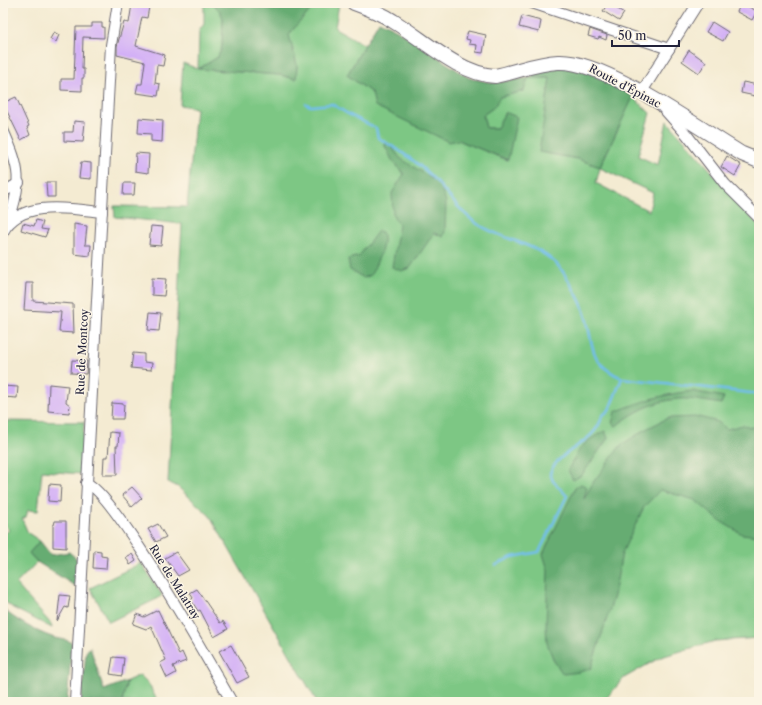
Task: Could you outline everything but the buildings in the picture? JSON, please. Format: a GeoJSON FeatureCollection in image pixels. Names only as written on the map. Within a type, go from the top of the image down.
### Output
{"type":"FeatureCollection","features":[{"type":"Feature","properties":{"kind":"main road","name":"Route d'Épinac"},"geometry":{"type":"LineString","coordinates":[[354,3],[379,12],[454,61],[485,76],[501,75],[546,64],[572,62],[600,71],[641,93],[742,154],[759,161]]}},
{"type":"Feature","properties":{"kind":"street","name":"Rue de Montcoy"},"geometry":{"type":"LineString","coordinates":[[75,702],[80,636],[86,483],[111,45],[118,3]]}},
{"type":"Feature","properties":{"kind":"street"},"geometry":{"type":"LineString","coordinates":[[532,3],[669,49]]}},
{"type":"Feature","properties":{"kind":"street"},"geometry":{"type":"LineString","coordinates":[[641,93],[698,3]]}},
{"type":"Feature","properties":{"kind":"street"},"geometry":{"type":"LineString","coordinates":[[659,104],[687,135],[726,184],[759,218]]}},
{"type":"Feature","properties":{"kind":"street"},"geometry":{"type":"LineString","coordinates":[[3,130],[17,162],[19,183],[18,193],[5,227]]}},
{"type":"Feature","properties":{"kind":"street"},"geometry":{"type":"LineString","coordinates":[[3,192],[19,183]]}},
{"type":"Feature","properties":{"kind":"street"},"geometry":{"type":"LineString","coordinates":[[5,227],[18,215],[31,210],[42,209],[102,212]]}},
{"type":"Feature","properties":{"kind":"street","name":"Rue de Malatray"},"geometry":{"type":"LineString","coordinates":[[86,483],[91,484],[106,500],[138,545],[232,702]]}},
{"type":"Feature","properties":{"kind":"green space"},"geometry":{"type":"Polygon","coordinates":[[[204,3],[212,3],[220,11],[223,18],[222,47],[218,57],[199,69],[280,75],[296,79],[297,65],[288,35],[316,3],[339,4],[335,28],[365,45],[347,75],[372,93],[458,140],[507,160],[511,143],[505,112],[498,128],[486,128],[483,115],[494,107],[500,97],[523,91],[528,78],[550,78],[540,152],[578,159],[600,167],[633,97],[650,113],[638,156],[658,165],[667,121],[679,134],[759,226],[759,638],[715,641],[661,657],[624,678],[603,702],[317,702],[210,516],[178,487],[168,482],[182,224],[115,217],[114,206],[187,207],[196,108],[180,105],[183,63],[198,69],[199,31],[204,24],[204,3]],[[600,168],[596,183],[649,211],[653,193],[600,168]]]}},
{"type":"Feature","properties":{"kind":"green space"},"geometry":{"type":"Polygon","coordinates":[[[212,3],[316,3],[289,35],[297,65],[296,79],[280,75],[198,69],[218,57],[222,47],[223,18],[220,11],[212,3]]]}},
{"type":"Feature","properties":{"kind":"green space"},"geometry":{"type":"Polygon","coordinates":[[[379,21],[397,30],[469,78],[494,83],[528,78],[524,91],[500,97],[494,107],[483,115],[486,128],[497,128],[505,112],[517,117],[508,160],[458,140],[449,142],[375,106],[372,93],[347,75],[379,21]]]}},
{"type":"Feature","properties":{"kind":"green space"},"geometry":{"type":"Polygon","coordinates":[[[560,67],[585,71],[614,85],[633,97],[600,167],[578,159],[539,152],[550,78],[528,78],[540,71],[560,67]]]}},
{"type":"Feature","properties":{"kind":"green space"},"geometry":{"type":"Polygon","coordinates":[[[384,144],[390,144],[400,158],[440,184],[446,202],[445,231],[443,237],[434,233],[410,268],[401,271],[392,267],[399,225],[393,215],[392,193],[404,174],[392,160],[384,144]]]}},
{"type":"Feature","properties":{"kind":"green space"},"geometry":{"type":"Polygon","coordinates":[[[378,231],[382,232],[382,248],[371,275],[364,278],[350,270],[348,259],[359,256],[378,231]]]}},
{"type":"Feature","properties":{"kind":"green space"},"geometry":{"type":"Polygon","coordinates":[[[692,391],[724,397],[721,404],[683,399],[669,400],[645,408],[616,426],[612,423],[615,412],[625,408],[663,396],[692,391]]]}},
{"type":"Feature","properties":{"kind":"green space"},"geometry":{"type":"Polygon","coordinates":[[[699,417],[718,422],[727,429],[743,425],[759,429],[759,536],[742,534],[720,521],[695,500],[660,490],[644,507],[622,553],[614,596],[591,668],[580,672],[563,674],[554,661],[547,643],[546,625],[548,570],[543,554],[575,488],[581,484],[587,487],[584,499],[594,481],[621,445],[646,429],[668,418],[699,417]]]}},
{"type":"Feature","properties":{"kind":"green space"},"geometry":{"type":"Polygon","coordinates":[[[3,421],[84,422],[82,474],[42,471],[38,511],[28,510],[26,517],[22,519],[28,533],[40,541],[29,553],[37,562],[16,584],[51,624],[52,628],[13,608],[3,600],[3,530],[6,533],[9,530],[3,524],[3,421]]]}},
{"type":"Feature","properties":{"kind":"green space"},"geometry":{"type":"Polygon","coordinates":[[[605,431],[608,438],[582,475],[573,480],[568,470],[582,446],[605,431]]]}},
{"type":"Feature","properties":{"kind":"green space"},"geometry":{"type":"Polygon","coordinates":[[[40,541],[51,555],[69,552],[77,559],[75,586],[37,562],[29,553],[40,541]]]}},
{"type":"Feature","properties":{"kind":"green space"},"geometry":{"type":"Polygon","coordinates":[[[141,563],[162,595],[159,598],[109,622],[90,588],[141,563]]]}},
{"type":"Feature","properties":{"kind":"green space"},"geometry":{"type":"Polygon","coordinates":[[[3,609],[39,632],[55,638],[67,640],[72,643],[67,702],[3,702],[3,609]]]}},
{"type":"Feature","properties":{"kind":"green space"},"geometry":{"type":"Polygon","coordinates":[[[90,647],[104,690],[127,681],[122,702],[81,702],[86,652],[90,647]]]}},
{"type":"Feature","properties":{"kind":"green space"},"geometry":{"type":"Polygon","coordinates":[[[140,675],[148,683],[158,702],[122,702],[127,681],[140,675]]]}},
{"type":"Feature","properties":{"kind":"waterway"},"geometry":{"type":"LineString","coordinates":[[306,104],[311,106],[332,104],[376,128],[378,138],[422,167],[459,208],[476,223],[497,234],[543,253],[553,260],[564,273],[580,301],[587,322],[593,350],[602,365],[610,372],[622,378],[759,394]]}},
{"type":"Feature","properties":{"kind":"waterway"},"geometry":{"type":"LineString","coordinates":[[496,565],[512,557],[539,552],[567,496],[553,481],[550,473],[562,457],[586,440],[593,433],[602,416],[609,410],[622,378]]}}]}
